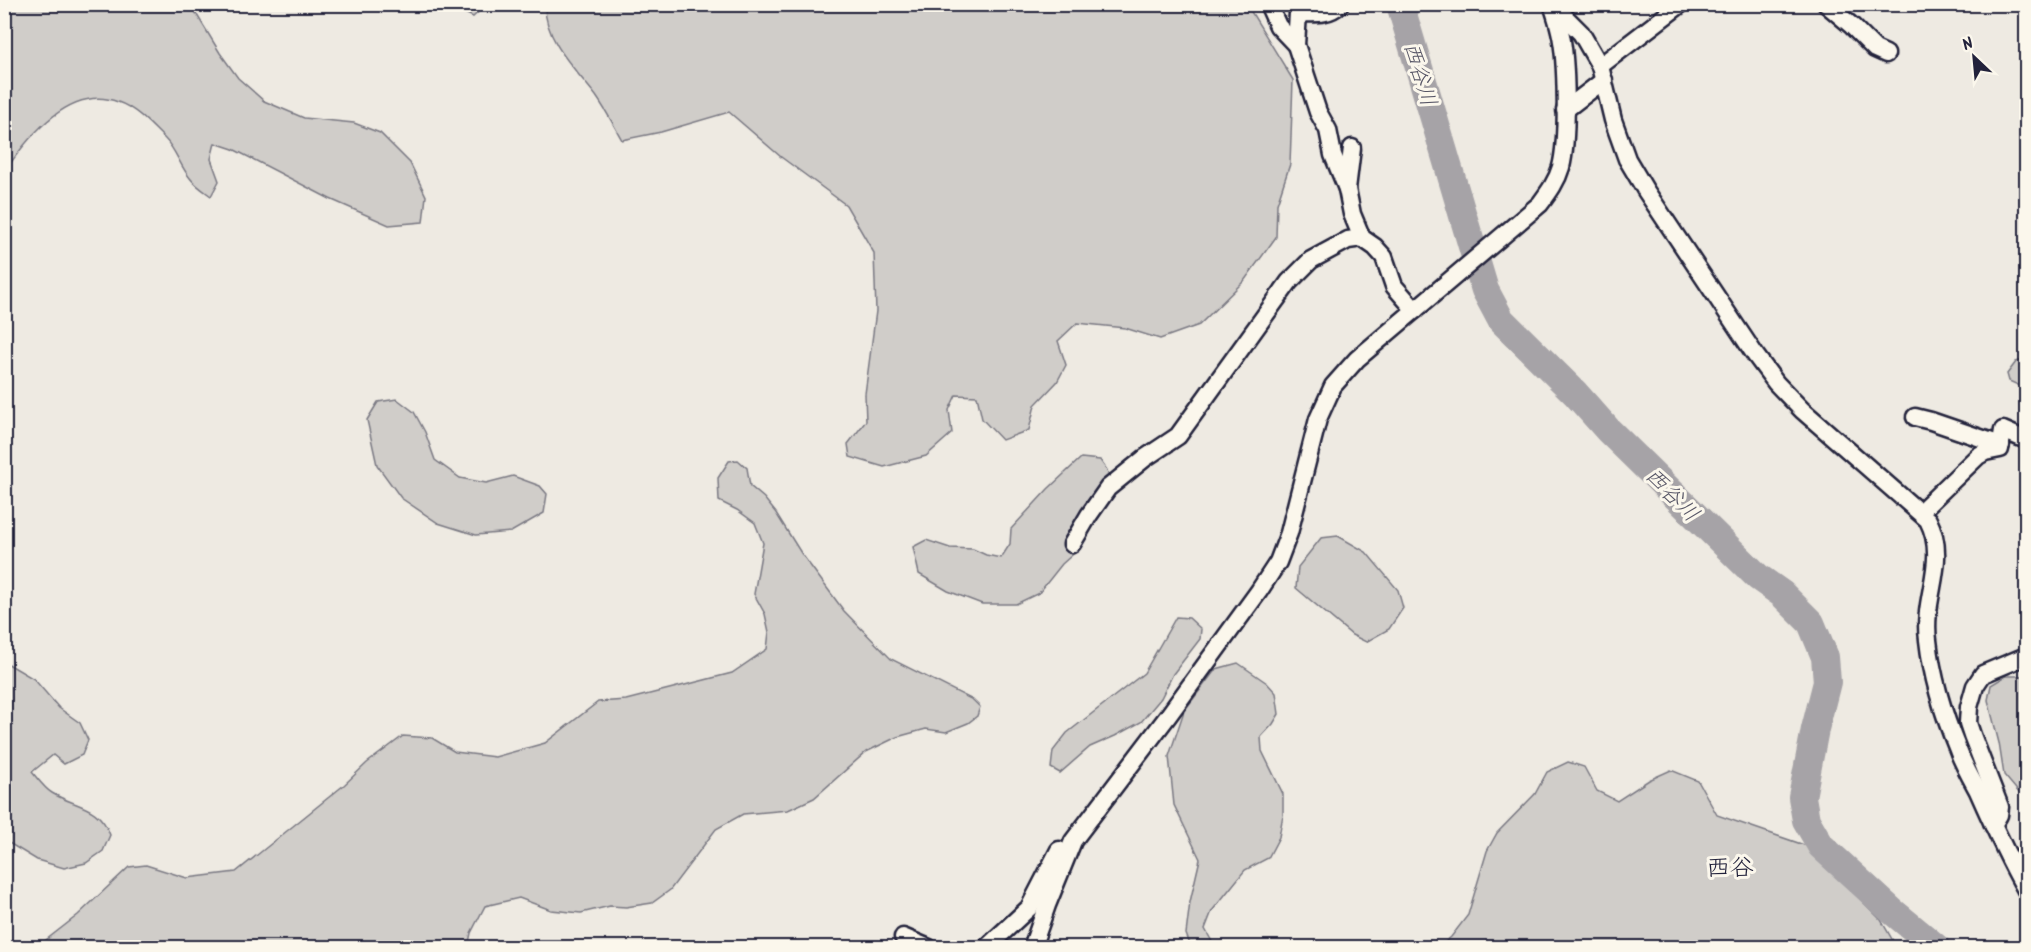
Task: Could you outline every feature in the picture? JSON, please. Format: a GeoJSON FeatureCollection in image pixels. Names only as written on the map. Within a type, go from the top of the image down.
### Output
{"type":"FeatureCollection","features":[{"type":"Feature","properties":{"kind":"street"},"geometry":{"type":"LineString","coordinates":[[1340,4],[1325,14],[1298,13],[1296,45],[1318,112],[1328,130],[1339,172],[1347,189],[1352,214],[1362,238],[1384,257],[1394,286],[1415,310]]}},
{"type":"Feature","properties":{"kind":"street"},"geometry":{"type":"LineString","coordinates":[[1552,4],[1581,33],[1602,73],[1613,120],[1627,159],[1756,356],[1776,383],[1802,410],[1928,520],[1935,534],[1938,553],[1926,617],[1931,660],[1938,692],[1958,752],[2026,890]]}},
{"type":"Feature","properties":{"kind":"street"},"geometry":{"type":"LineString","coordinates":[[1032,948],[1073,841],[1260,591],[1278,562],[1288,533],[1318,419],[1333,386],[1357,359],[1540,204],[1554,186],[1561,165],[1565,77],[1561,33],[1552,4]]}},
{"type":"Feature","properties":{"kind":"street"},"geometry":{"type":"LineString","coordinates":[[1565,110],[1602,73],[1681,4]]}},
{"type":"Feature","properties":{"kind":"street"},"geometry":{"type":"LineString","coordinates":[[1826,4],[1875,49],[1886,54]]}},
{"type":"Feature","properties":{"kind":"street"},"geometry":{"type":"LineString","coordinates":[[1269,6],[1278,26],[1296,45]]}},
{"type":"Feature","properties":{"kind":"street"},"geometry":{"type":"LineString","coordinates":[[1347,189],[1352,148]]}},
{"type":"Feature","properties":{"kind":"street"},"geometry":{"type":"LineString","coordinates":[[1072,544],[1108,488],[1178,436],[1289,282],[1311,260],[1348,240],[1362,238]]}},
{"type":"Feature","properties":{"kind":"street"},"geometry":{"type":"LineString","coordinates":[[1915,417],[2001,445]]}},
{"type":"Feature","properties":{"kind":"street"},"geometry":{"type":"LineString","coordinates":[[1920,512],[1978,456],[2000,449],[2003,430],[2026,440]]}},
{"type":"Feature","properties":{"kind":"street"},"geometry":{"type":"LineString","coordinates":[[1993,825],[1999,815],[2000,807],[1968,723],[1970,707],[1975,686],[1983,674],[2026,656]]}},
{"type":"Feature","properties":{"kind":"street"},"geometry":{"type":"LineString","coordinates":[[986,948],[1029,908],[1059,850],[1073,841]]}},
{"type":"Feature","properties":{"kind":"street"},"geometry":{"type":"LineString","coordinates":[[903,937],[929,948]]}},
{"type":"Feature","properties":{"kind":"shaded area"},"geometry":{"type":"Polygon","coordinates":[[[5,4],[191,5],[238,78],[264,101],[304,118],[354,123],[380,133],[410,163],[426,196],[423,222],[389,225],[330,199],[233,149],[215,143],[211,159],[219,181],[211,196],[192,181],[169,143],[143,118],[125,105],[101,98],[84,100],[52,117],[38,129],[5,171],[5,4]]]}},
{"type":"Feature","properties":{"kind":"shaded area"},"geometry":{"type":"Polygon","coordinates":[[[449,4],[486,5],[473,17],[449,4]]]}},
{"type":"Feature","properties":{"kind":"shaded area"},"geometry":{"type":"Polygon","coordinates":[[[545,5],[1247,5],[1293,80],[1290,164],[1277,204],[1276,237],[1244,281],[1199,325],[1160,339],[1125,328],[1077,323],[1058,341],[1066,365],[1057,382],[1035,405],[1029,430],[1002,440],[982,419],[977,396],[956,395],[949,410],[952,433],[926,456],[884,467],[850,457],[848,444],[866,421],[865,394],[876,311],[874,253],[846,205],[781,157],[729,112],[661,132],[622,140],[600,101],[555,42],[546,18],[545,5]]]}},
{"type":"Feature","properties":{"kind":"shaded area"},"geometry":{"type":"Polygon","coordinates":[[[2026,359],[2026,385],[2018,385],[2009,381],[2007,374],[2016,362],[2026,359]]]}},
{"type":"Feature","properties":{"kind":"shaded area"},"geometry":{"type":"Polygon","coordinates":[[[397,399],[414,412],[425,432],[435,460],[460,478],[486,483],[513,476],[540,486],[547,494],[544,513],[511,532],[476,535],[438,523],[401,498],[377,465],[367,420],[378,402],[397,399]]]}},
{"type":"Feature","properties":{"kind":"shaded area"},"geometry":{"type":"Polygon","coordinates":[[[1081,458],[1100,460],[1107,470],[1110,481],[1081,547],[1062,564],[1039,593],[1016,604],[982,604],[948,591],[919,574],[913,547],[926,540],[950,548],[973,549],[1001,558],[1010,544],[1011,529],[1081,458]]]}},
{"type":"Feature","properties":{"kind":"shaded area"},"geometry":{"type":"Polygon","coordinates":[[[738,460],[747,468],[750,486],[776,513],[801,553],[844,611],[891,659],[973,700],[980,707],[977,716],[968,723],[946,732],[926,729],[897,737],[866,752],[814,798],[788,810],[743,814],[716,829],[670,890],[652,903],[626,907],[610,906],[581,913],[551,910],[519,898],[485,906],[471,933],[468,947],[37,947],[78,915],[129,867],[146,865],[187,878],[236,872],[403,736],[432,738],[455,752],[495,757],[545,743],[598,702],[626,700],[732,673],[767,649],[769,632],[765,614],[754,594],[763,543],[755,523],[719,501],[718,478],[729,461],[738,460]]]}},
{"type":"Feature","properties":{"kind":"shaded area"},"geometry":{"type":"Polygon","coordinates":[[[1338,536],[1366,552],[1398,590],[1403,608],[1389,629],[1366,642],[1352,635],[1296,588],[1298,567],[1321,538],[1338,536]]]}},
{"type":"Feature","properties":{"kind":"shaded area"},"geometry":{"type":"Polygon","coordinates":[[[1176,617],[1189,618],[1201,629],[1200,639],[1173,674],[1161,698],[1141,722],[1090,747],[1060,773],[1051,768],[1053,751],[1067,733],[1144,673],[1176,617]]]}},
{"type":"Feature","properties":{"kind":"shaded area"},"geometry":{"type":"Polygon","coordinates":[[[5,662],[34,679],[59,708],[80,723],[88,740],[82,755],[64,764],[53,755],[32,772],[49,791],[93,812],[106,825],[110,835],[103,851],[86,863],[64,868],[37,860],[9,843],[5,843],[5,662]]]}},
{"type":"Feature","properties":{"kind":"shaded area"},"geometry":{"type":"Polygon","coordinates":[[[1238,663],[1267,683],[1276,693],[1279,714],[1261,737],[1262,751],[1283,794],[1283,815],[1279,837],[1268,858],[1245,870],[1212,911],[1205,929],[1215,947],[1191,947],[1186,934],[1190,902],[1200,859],[1174,805],[1169,756],[1184,711],[1216,669],[1238,663]]]}},
{"type":"Feature","properties":{"kind":"shaded area"},"geometry":{"type":"Polygon","coordinates":[[[2026,673],[2026,801],[2004,775],[1988,700],[1991,685],[2006,676],[2023,676],[2026,673]]]}},
{"type":"Feature","properties":{"kind":"shaded area"},"geometry":{"type":"Polygon","coordinates":[[[1568,762],[1584,767],[1597,791],[1617,801],[1649,780],[1671,770],[1698,781],[1717,815],[1807,846],[1881,920],[1893,941],[1889,947],[1439,947],[1451,937],[1468,915],[1487,851],[1497,833],[1535,794],[1547,772],[1568,762]]]}},
{"type":"Feature","properties":{"kind":"waterway","name":"西谷川"},"geometry":{"type":"LineString","coordinates":[[1400,4],[1485,290],[1501,320],[1575,393],[1608,430],[1758,577],[1782,594],[1811,623],[1825,657],[1827,682],[1802,797],[1806,820],[1821,846],[1892,911],[1937,948]]}},
{"type":"Feature","properties":{"kind":"district","name":"西谷"},"geometry":{"type":"Point","coordinates":[1730,867]}}]}
